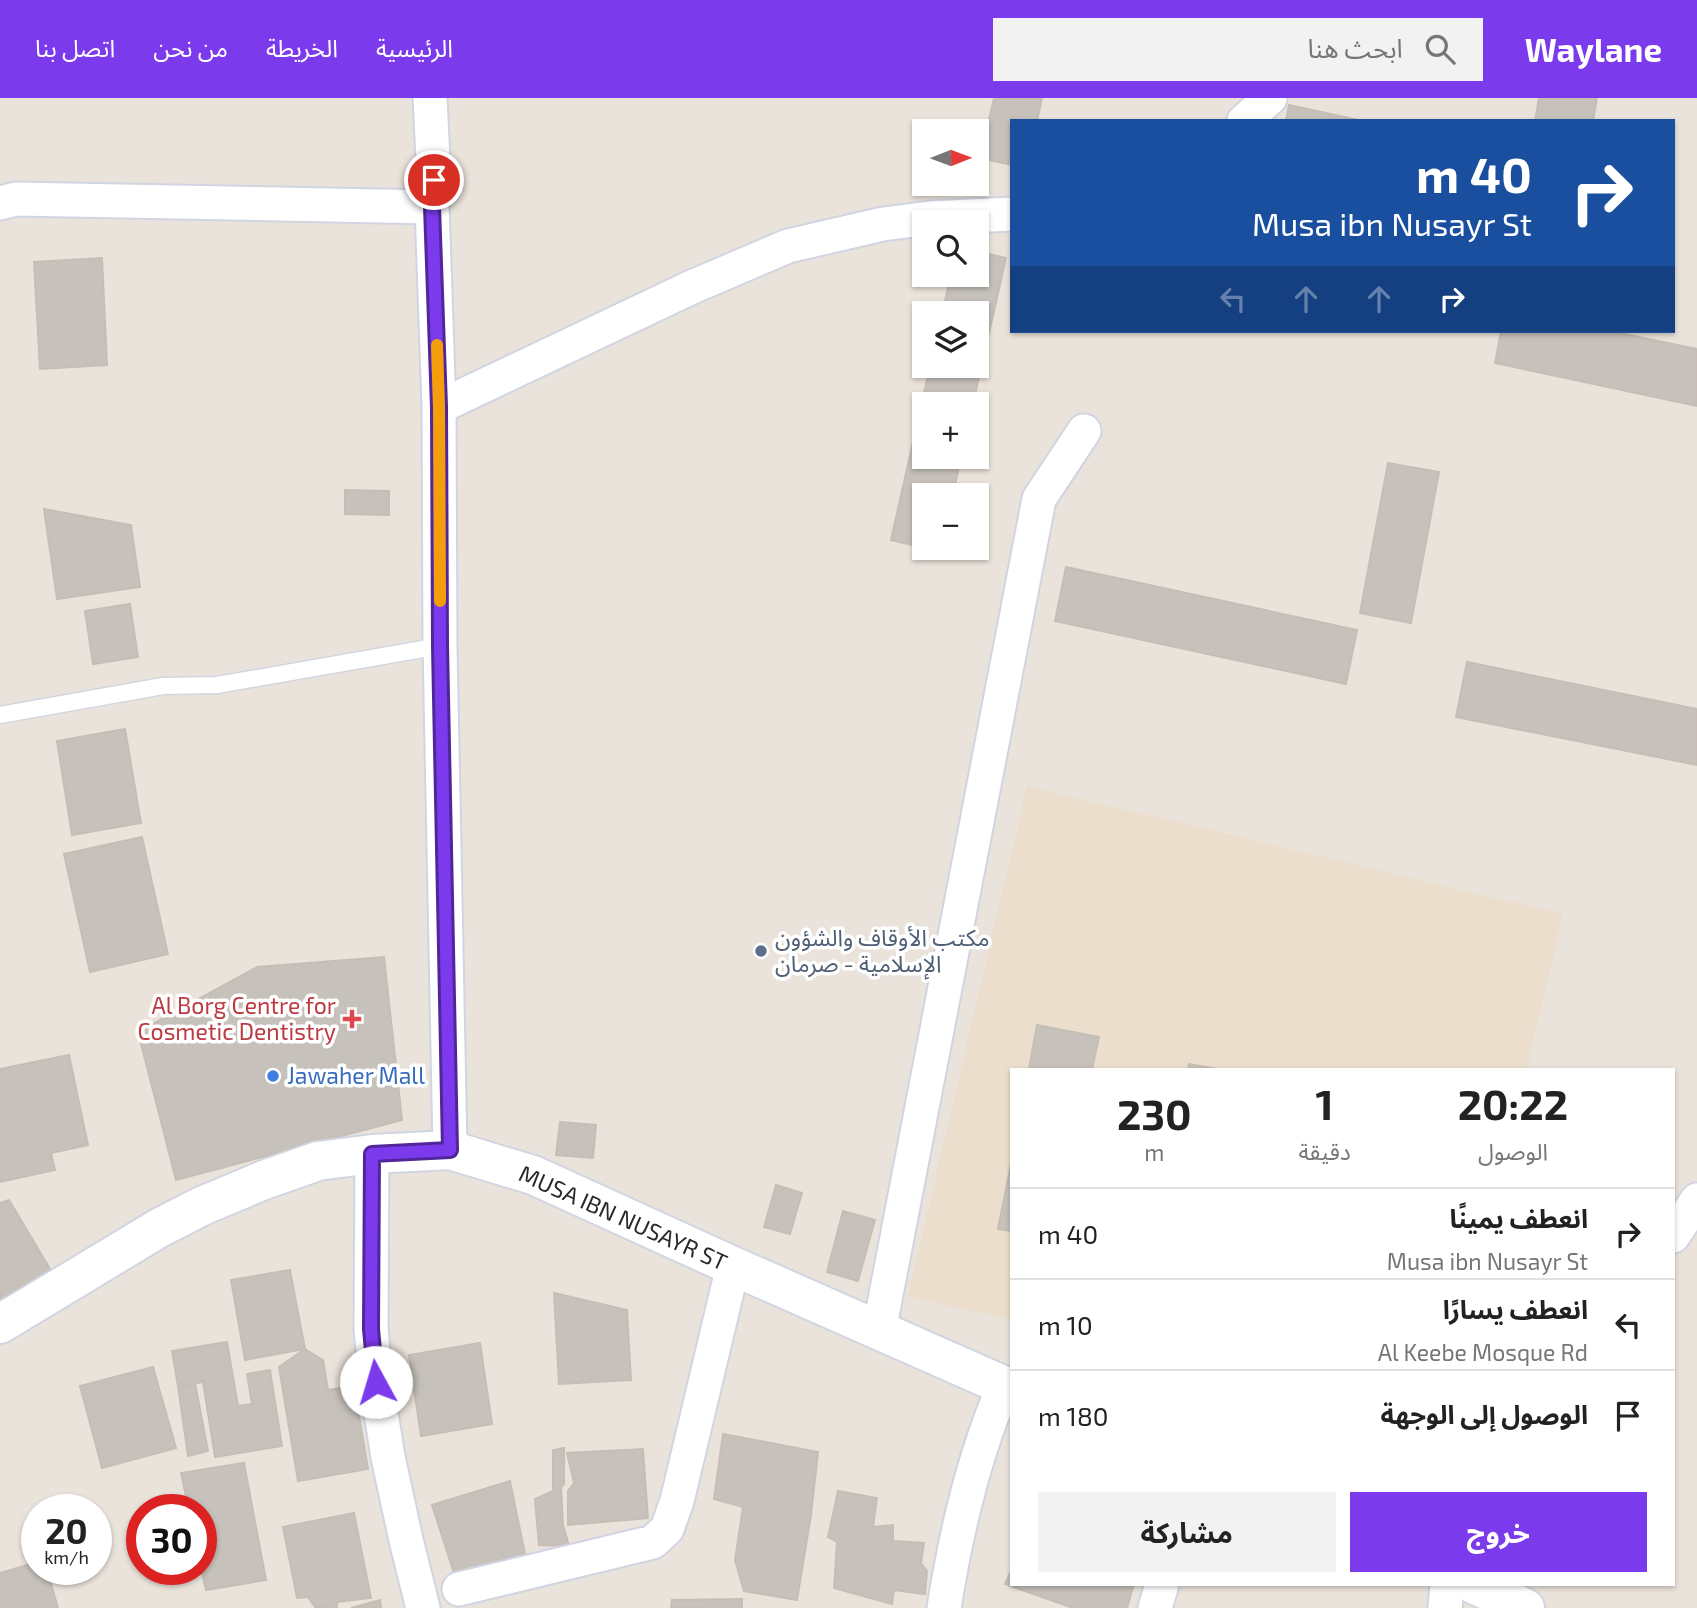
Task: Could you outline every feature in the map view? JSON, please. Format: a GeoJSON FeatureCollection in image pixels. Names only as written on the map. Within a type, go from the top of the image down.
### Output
{"type":"FeatureCollection","features":[{"type":"Feature","properties":{"kind":"street"},"geometry":{"type":"LineString","coordinates":[[430,98],[439,407],[440,646],[450,1150]]}},
{"type":"Feature","properties":{"kind":"street"},"geometry":{"type":"LineString","coordinates":[[1246,119],[1270,98]]}},
{"type":"Feature","properties":{"kind":"street"},"geometry":{"type":"LineString","coordinates":[[0,203],[16,199],[432,207]]}},
{"type":"Feature","properties":{"kind":"street"},"geometry":{"type":"LineString","coordinates":[[439,407],[692,287],[788,246],[883,224],[930,218],[1010,214]]}},
{"type":"Feature","properties":{"kind":"street"},"geometry":{"type":"LineString","coordinates":[[879,1331],[1039,499],[1084,431]]}},
{"type":"Feature","properties":{"kind":"street","name":"MUSA IBN NUSAYR ST"},"geometry":{"type":"LineString","coordinates":[[0,1324],[159,1228],[202,1206],[264,1180],[318,1161],[372,1154],[450,1150],[533,1175],[1008,1388]]}},
{"type":"Feature","properties":{"kind":"street"},"geometry":{"type":"LineString","coordinates":[[372,1154],[371,1329],[375,1369],[388,1457],[423,1608]]}},
{"type":"Feature","properties":{"kind":"street"},"geometry":{"type":"LineString","coordinates":[[1675,1233],[1697,1200]]}},
{"type":"Feature","properties":{"kind":"street"},"geometry":{"type":"LineString","coordinates":[[459,1589],[653,1542],[667,1529],[677,1501],[733,1266]]}},
{"type":"Feature","properties":{"kind":"street"},"geometry":{"type":"LineString","coordinates":[[944,1608],[952,1560],[977,1455],[988,1423],[1008,1388]]}},
{"type":"Feature","properties":{"kind":"street"},"geometry":{"type":"LineString","coordinates":[[1154,1608],[1161,1586]]}},
{"type":"Feature","properties":{"kind":"street"},"geometry":{"type":"LineString","coordinates":[[1445,1608],[1447,1586]]}},
{"type":"Feature","properties":{"kind":"street"},"geometry":{"type":"LineString","coordinates":[[1477,1586],[1524,1608]]}},
{"type":"Feature","properties":{"kind":"lane"},"geometry":{"type":"LineString","coordinates":[[0,715],[163,686],[217,685],[440,646]]}},
{"type":"Feature","properties":{"kind":"shaded area"},"geometry":{"type":"Polygon","coordinates":[[[1027,786],[1563,914],[1527,1068],[1010,1068],[1010,1320],[908,1296],[1027,786]]]}},
{"type":"Feature","properties":{"kind":"building"},"geometry":{"type":"Polygon","coordinates":[[[994,98],[1042,98],[1037,119],[1010,119],[1010,165],[989,160],[989,119],[994,98]]]}},
{"type":"Feature","properties":{"kind":"building"},"geometry":{"type":"Polygon","coordinates":[[[1539,98],[1597,98],[1593,119],[1535,119],[1539,98]]]}},
{"type":"Feature","properties":{"kind":"building"},"geometry":{"type":"Polygon","coordinates":[[[1289,105],[1354,119],[1286,119],[1289,105]]]}},
{"type":"Feature","properties":{"kind":"building"},"geometry":{"type":"Polygon","coordinates":[[[989,254],[1006,258],[989,333],[989,301],[945,301],[948,287],[989,287],[989,254]]]}},
{"type":"Feature","properties":{"kind":"building"},"geometry":{"type":"Polygon","coordinates":[[[102,258],[107,365],[40,369],[34,262],[102,258]]]}},
{"type":"Feature","properties":{"kind":"building"},"geometry":{"type":"Polygon","coordinates":[[[1501,333],[1620,333],[1697,349],[1697,406],[1495,363],[1501,333]]]}},
{"type":"Feature","properties":{"kind":"building"},"geometry":{"type":"Polygon","coordinates":[[[927,378],[979,378],[976,392],[924,392],[927,378]]]}},
{"type":"Feature","properties":{"kind":"building"},"geometry":{"type":"Polygon","coordinates":[[[912,446],[912,469],[958,469],[956,483],[912,483],[912,545],[891,540],[912,446]]]}},
{"type":"Feature","properties":{"kind":"building"},"geometry":{"type":"Polygon","coordinates":[[[1388,463],[1439,472],[1411,623],[1360,613],[1388,463]]]}},
{"type":"Feature","properties":{"kind":"building"},"geometry":{"type":"Polygon","coordinates":[[[345,490],[389,491],[389,515],[345,514],[345,490]]]}},
{"type":"Feature","properties":{"kind":"building"},"geometry":{"type":"Polygon","coordinates":[[[44,509],[131,525],[140,587],[57,599],[44,509]]]}},
{"type":"Feature","properties":{"kind":"building"},"geometry":{"type":"Polygon","coordinates":[[[1066,567],[1357,630],[1346,684],[1055,621],[1066,567]]]}},
{"type":"Feature","properties":{"kind":"building"},"geometry":{"type":"Polygon","coordinates":[[[130,604],[138,657],[93,664],[85,611],[130,604]]]}},
{"type":"Feature","properties":{"kind":"building"},"geometry":{"type":"Polygon","coordinates":[[[1467,662],[1697,709],[1697,765],[1456,717],[1467,662]]]}},
{"type":"Feature","properties":{"kind":"building"},"geometry":{"type":"Polygon","coordinates":[[[125,729],[141,823],[72,835],[57,741],[125,729]]]}},
{"type":"Feature","properties":{"kind":"building"},"geometry":{"type":"Polygon","coordinates":[[[142,837],[168,954],[90,972],[64,854],[142,837]]]}},
{"type":"Feature","properties":{"kind":"building","name":"Jawaher Mall"},"geometry":{"type":"Polygon","coordinates":[[[384,957],[402,1120],[176,1180],[138,1032],[257,967],[384,957]]]}},
{"type":"Feature","properties":{"kind":"building"},"geometry":{"type":"Polygon","coordinates":[[[1037,1025],[1099,1037],[1092,1068],[1029,1068],[1037,1025]]]}},
{"type":"Feature","properties":{"kind":"building"},"geometry":{"type":"Polygon","coordinates":[[[69,1055],[88,1145],[51,1153],[55,1170],[0,1182],[0,1069],[69,1055]]]}},
{"type":"Feature","properties":{"kind":"building"},"geometry":{"type":"Polygon","coordinates":[[[1189,1064],[1211,1068],[1188,1068],[1189,1064]]]}},
{"type":"Feature","properties":{"kind":"building"},"geometry":{"type":"Polygon","coordinates":[[[560,1122],[596,1125],[593,1158],[556,1155],[560,1122]]]}},
{"type":"Feature","properties":{"kind":"building"},"geometry":{"type":"Polygon","coordinates":[[[1010,1169],[1010,1231],[998,1229],[1010,1169]]]}},
{"type":"Feature","properties":{"kind":"building"},"geometry":{"type":"Polygon","coordinates":[[[776,1185],[802,1193],[790,1234],[764,1227],[776,1185]]]}},
{"type":"Feature","properties":{"kind":"building"},"geometry":{"type":"Polygon","coordinates":[[[9,1200],[56,1279],[0,1313],[0,1203],[9,1200]]]}},
{"type":"Feature","properties":{"kind":"building"},"geometry":{"type":"Polygon","coordinates":[[[843,1211],[875,1220],[858,1281],[827,1272],[843,1211]]]}},
{"type":"Feature","properties":{"kind":"building"},"geometry":{"type":"Polygon","coordinates":[[[290,1270],[305,1349],[245,1360],[231,1280],[290,1270]]]}},
{"type":"Feature","properties":{"kind":"building"},"geometry":{"type":"Polygon","coordinates":[[[554,1293],[627,1310],[631,1380],[559,1384],[554,1293]]]}},
{"type":"Feature","properties":{"kind":"building"},"geometry":{"type":"Polygon","coordinates":[[[227,1342],[238,1406],[252,1404],[247,1374],[270,1370],[282,1446],[215,1457],[203,1382],[178,1386],[172,1351],[227,1342]]]}},
{"type":"Feature","properties":{"kind":"building"},"geometry":{"type":"Polygon","coordinates":[[[480,1343],[492,1424],[421,1436],[409,1355],[480,1343]]]}},
{"type":"Feature","properties":{"kind":"building"},"geometry":{"type":"Polygon","coordinates":[[[305,1349],[323,1360],[328,1390],[354,1386],[368,1469],[298,1481],[279,1367],[305,1349]]]}},
{"type":"Feature","properties":{"kind":"building"},"geometry":{"type":"Polygon","coordinates":[[[153,1367],[176,1448],[102,1468],[80,1386],[153,1367]]]}},
{"type":"Feature","properties":{"kind":"building"},"geometry":{"type":"Polygon","coordinates":[[[195,1383],[208,1451],[188,1456],[178,1386],[195,1383]]]}},
{"type":"Feature","properties":{"kind":"building"},"geometry":{"type":"Polygon","coordinates":[[[723,1434],[818,1452],[797,1600],[744,1591],[735,1560],[743,1507],[714,1499],[723,1434]]]}},
{"type":"Feature","properties":{"kind":"building"},"geometry":{"type":"Polygon","coordinates":[[[564,1448],[564,1484],[561,1487],[563,1525],[569,1546],[539,1545],[535,1499],[553,1491],[553,1450],[564,1448]]]}},
{"type":"Feature","properties":{"kind":"building"},"geometry":{"type":"Polygon","coordinates":[[[643,1449],[648,1518],[568,1525],[568,1491],[574,1483],[567,1453],[643,1449]]]}},
{"type":"Feature","properties":{"kind":"building"},"geometry":{"type":"Polygon","coordinates":[[[244,1463],[266,1580],[206,1590],[205,1585],[217,1585],[217,1494],[186,1494],[181,1473],[244,1463]]]}},
{"type":"Feature","properties":{"kind":"building"},"geometry":{"type":"Polygon","coordinates":[[[510,1481],[525,1554],[454,1573],[432,1505],[510,1481]]]}},
{"type":"Feature","properties":{"kind":"building"},"geometry":{"type":"Polygon","coordinates":[[[838,1491],[877,1498],[873,1527],[893,1525],[893,1541],[924,1543],[921,1563],[927,1571],[925,1594],[894,1590],[892,1604],[834,1588],[837,1542],[828,1537],[838,1491]]]}},
{"type":"Feature","properties":{"kind":"building"},"geometry":{"type":"Polygon","coordinates":[[[354,1513],[371,1598],[337,1602],[337,1608],[315,1607],[308,1597],[297,1598],[283,1527],[354,1513]]]}},
{"type":"Feature","properties":{"kind":"building"},"geometry":{"type":"Polygon","coordinates":[[[21,1567],[21,1585],[51,1585],[58,1608],[0,1608],[0,1573],[21,1567]]]}},
{"type":"Feature","properties":{"kind":"building"},"geometry":{"type":"Polygon","coordinates":[[[1010,1573],[1010,1586],[1005,1584],[1010,1573]]]}},
{"type":"Feature","properties":{"kind":"building"},"geometry":{"type":"Polygon","coordinates":[[[1011,1586],[1133,1586],[1127,1608],[1073,1608],[1011,1586]]]}},
{"type":"Feature","properties":{"kind":"building"},"geometry":{"type":"Polygon","coordinates":[[[742,1599],[742,1608],[671,1608],[672,1600],[742,1599]]]}},
{"type":"Feature","properties":{"kind":"building"},"geometry":{"type":"Polygon","coordinates":[[[380,1600],[381,1608],[351,1608],[380,1600]]]}},
{"type":"Feature","properties":{"kind":"slow traffic"},"geometry":{"type":"LineString","coordinates":[[437,345],[440,601]]}},
{"type":"Feature","properties":{"kind":"place","name":"مكتب الأوقاف والشؤون الإسلامية - صرمان"},"geometry":{"type":"Point","coordinates":[761,951]}},
{"type":"Feature","properties":{"kind":"place","name":"Al Borg Centre for Cosmetic Dentistry"},"geometry":{"type":"Point","coordinates":[352,1019]}},
{"type":"Feature","properties":{"kind":"place","name":"Jawaher Mall"},"geometry":{"type":"Point","coordinates":[273,1076]}},
{"type":"Feature","properties":{"kind":"route"},"geometry":{"type":"LineString","coordinates":[[376,1382],[371,1329],[372,1154],[450,1150],[440,646],[439,407],[432,207],[434,180]]}}]}
